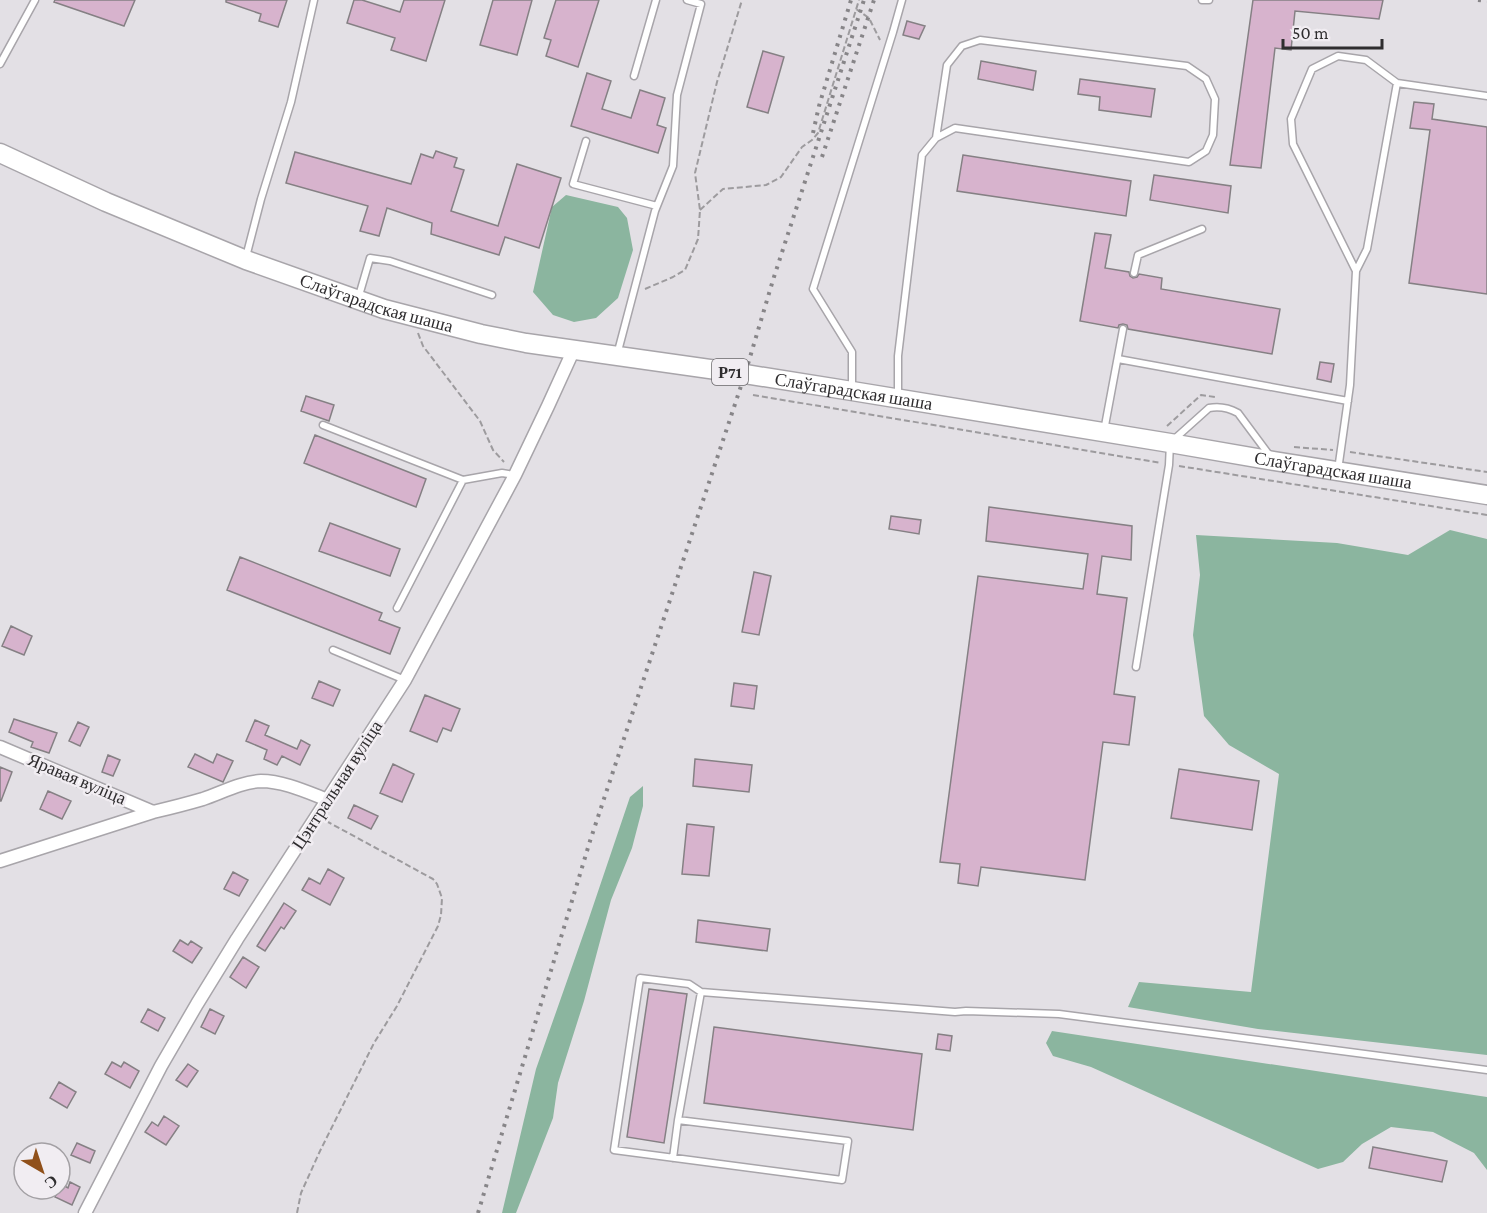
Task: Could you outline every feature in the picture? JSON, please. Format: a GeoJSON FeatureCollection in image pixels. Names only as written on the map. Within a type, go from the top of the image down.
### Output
{"type":"FeatureCollection","features":[{"type":"Feature","properties":{"kind":"main road","name":"Слаўгарадская шаша"},"geometry":{"type":"LineString","coordinates":[[0,153],[106,202],[246,260],[357,301],[481,334],[898,398],[1487,495]]}},
{"type":"Feature","properties":{"kind":"street","name":"Цэнтральная вуліца"},"geometry":{"type":"LineString","coordinates":[[85,1213],[161,1066],[197,1004],[405,680],[515,475],[574,349]]}},
{"type":"Feature","properties":{"kind":"street","name":"Яравая вуліца"},"geometry":{"type":"LineString","coordinates":[[0,747],[153,812]]}},
{"type":"Feature","properties":{"kind":"street","name":"Яравая вуліца"},"geometry":{"type":"LineString","coordinates":[[0,861],[251,782],[283,784],[328,800]]}},
{"type":"Feature","properties":{"kind":"lane"},"geometry":{"type":"LineString","coordinates":[[0,64],[35,0]]}},
{"type":"Feature","properties":{"kind":"lane"},"geometry":{"type":"LineString","coordinates":[[246,260],[261,199],[291,102],[314,0]]}},
{"type":"Feature","properties":{"kind":"lane"},"geometry":{"type":"LineString","coordinates":[[634,76],[657,0]]}},
{"type":"Feature","properties":{"kind":"lane"},"geometry":{"type":"LineString","coordinates":[[616,356],[657,206],[674,166],[677,94],[701,4],[687,0]]}},
{"type":"Feature","properties":{"kind":"lane"},"geometry":{"type":"LineString","coordinates":[[852,391],[852,352],[813,289],[902,0]]}},
{"type":"Feature","properties":{"kind":"lane"},"geometry":{"type":"LineString","coordinates":[[1202,0],[1208,0]]}},
{"type":"Feature","properties":{"kind":"lane"},"geometry":{"type":"LineString","coordinates":[[898,398],[898,356],[922,155],[936,138],[955,128],[1189,162],[1206,151],[1212,135],[1215,99],[1206,79],[1187,66],[980,40],[962,46],[947,65],[936,138]]}},
{"type":"Feature","properties":{"kind":"lane"},"geometry":{"type":"LineString","coordinates":[[1356,271],[1293,144],[1291,119],[1312,69],[1338,56],[1366,60],[1397,83],[1487,96]]}},
{"type":"Feature","properties":{"kind":"lane"},"geometry":{"type":"LineString","coordinates":[[1338,470],[1348,400],[1356,271],[1367,249],[1397,83]]}},
{"type":"Feature","properties":{"kind":"lane"},"geometry":{"type":"LineString","coordinates":[[586,141],[573,184],[657,206]]}},
{"type":"Feature","properties":{"kind":"lane"},"geometry":{"type":"LineString","coordinates":[[1134,273],[1138,255],[1202,229]]}},
{"type":"Feature","properties":{"kind":"lane"},"geometry":{"type":"LineString","coordinates":[[357,301],[370,258],[390,261],[492,295]]}},
{"type":"Feature","properties":{"kind":"lane"},"geometry":{"type":"LineString","coordinates":[[1104,432],[1123,329]]}},
{"type":"Feature","properties":{"kind":"lane"},"geometry":{"type":"LineString","coordinates":[[1118,359],[1348,400]]}},
{"type":"Feature","properties":{"kind":"lane"},"geometry":{"type":"LineString","coordinates":[[1136,667],[1169,465],[1170,443],[1209,408],[1224,408],[1238,413],[1274,461]]}},
{"type":"Feature","properties":{"kind":"lane"},"geometry":{"type":"LineString","coordinates":[[323,425],[463,480],[501,473],[515,475]]}},
{"type":"Feature","properties":{"kind":"lane"},"geometry":{"type":"LineString","coordinates":[[397,608],[463,480]]}},
{"type":"Feature","properties":{"kind":"lane"},"geometry":{"type":"LineString","coordinates":[[333,650],[405,680]]}},
{"type":"Feature","properties":{"kind":"lane"},"geometry":{"type":"LineString","coordinates":[[678,1120],[848,1141],[842,1180],[614,1150],[640,978],[689,984],[702,992],[955,1011],[1059,1014],[1487,1070]]}},
{"type":"Feature","properties":{"kind":"lane"},"geometry":{"type":"LineString","coordinates":[[673,1158],[702,992]]}},
{"type":"Feature","properties":{"kind":"path"},"geometry":{"type":"LineString","coordinates":[[633,294],[685,270],[698,239],[700,210],[695,174],[717,82],[742,0]]}},
{"type":"Feature","properties":{"kind":"path"},"geometry":{"type":"LineString","coordinates":[[700,210],[723,189],[766,185],[781,177],[802,147],[818,133],[859,0]]}},
{"type":"Feature","properties":{"kind":"path"},"geometry":{"type":"LineString","coordinates":[[856,9],[868,18],[887,53]]}},
{"type":"Feature","properties":{"kind":"path"},"geometry":{"type":"LineString","coordinates":[[411,317],[423,346],[480,421],[493,450],[515,475]]}},
{"type":"Feature","properties":{"kind":"path"},"geometry":{"type":"LineString","coordinates":[[753,395],[1169,465],[1487,515]]}},
{"type":"Feature","properties":{"kind":"path"},"geometry":{"type":"LineString","coordinates":[[297,1213],[301,1193],[320,1151],[374,1043],[397,1006],[438,926],[442,906],[440,891],[429,876],[318,816]]}},
{"type":"Feature","properties":{"kind":"green space"},"geometry":{"type":"Polygon","coordinates":[[[566,195],[618,207],[627,218],[633,250],[618,298],[596,318],[574,322],[553,315],[533,292],[552,207],[566,195]]]}},
{"type":"Feature","properties":{"kind":"green space"},"geometry":{"type":"Polygon","coordinates":[[[1450,530],[1487,539],[1487,1055],[1258,1029],[1128,1007],[1139,982],[1251,992],[1279,774],[1229,745],[1204,716],[1193,635],[1200,575],[1196,535],[1337,543],[1408,555],[1450,530]]]}},
{"type":"Feature","properties":{"kind":"green space"},"geometry":{"type":"Polygon","coordinates":[[[643,786],[643,806],[632,848],[611,900],[584,1001],[558,1083],[553,1118],[516,1213],[502,1213],[536,1069],[630,797],[643,786]]]}},
{"type":"Feature","properties":{"kind":"green space"},"geometry":{"type":"Polygon","coordinates":[[[1052,1031],[1487,1097],[1487,1170],[1474,1153],[1433,1132],[1391,1127],[1362,1144],[1343,1162],[1318,1169],[1091,1067],[1053,1056],[1046,1043],[1052,1031]]]}},
{"type":"Feature","properties":{"kind":"building"},"geometry":{"type":"Polygon","coordinates":[[[55,0],[135,0],[124,26],[54,2],[55,0]]]}},
{"type":"Feature","properties":{"kind":"building"},"geometry":{"type":"Polygon","coordinates":[[[226,0],[287,0],[278,27],[259,21],[261,14],[226,2],[226,0]]]}},
{"type":"Feature","properties":{"kind":"building"},"geometry":{"type":"Polygon","coordinates":[[[354,0],[362,0],[400,12],[404,0],[445,0],[426,61],[391,50],[395,38],[347,23],[354,0]]]}},
{"type":"Feature","properties":{"kind":"building"},"geometry":{"type":"Polygon","coordinates":[[[493,0],[532,0],[517,55],[480,45],[493,0]]]}},
{"type":"Feature","properties":{"kind":"building"},"geometry":{"type":"Polygon","coordinates":[[[556,0],[599,0],[578,67],[546,56],[551,40],[544,38],[556,0]]]}},
{"type":"Feature","properties":{"kind":"building"},"geometry":{"type":"Polygon","coordinates":[[[1253,0],[1383,0],[1379,19],[1295,11],[1291,50],[1275,48],[1261,168],[1230,165],[1253,0]]]}},
{"type":"Feature","properties":{"kind":"building"},"geometry":{"type":"Polygon","coordinates":[[[907,21],[925,26],[919,39],[903,35],[907,21]]]}},
{"type":"Feature","properties":{"kind":"building"},"geometry":{"type":"Polygon","coordinates":[[[763,51],[784,57],[768,113],[747,107],[763,51]]]}},
{"type":"Feature","properties":{"kind":"building"},"geometry":{"type":"Polygon","coordinates":[[[981,61],[1036,71],[1033,90],[978,79],[981,61]]]}},
{"type":"Feature","properties":{"kind":"building"},"geometry":{"type":"Polygon","coordinates":[[[587,73],[611,81],[602,109],[631,118],[640,90],[665,98],[657,125],[666,128],[658,153],[571,126],[587,73]]]}},
{"type":"Feature","properties":{"kind":"building"},"geometry":{"type":"Polygon","coordinates":[[[1080,79],[1155,89],[1151,117],[1099,110],[1100,97],[1078,94],[1080,79]]]}},
{"type":"Feature","properties":{"kind":"building"},"geometry":{"type":"Polygon","coordinates":[[[1414,102],[1434,104],[1432,119],[1487,127],[1487,294],[1409,283],[1430,130],[1410,128],[1414,102]]]}},
{"type":"Feature","properties":{"kind":"building"},"geometry":{"type":"Polygon","coordinates":[[[436,151],[457,158],[454,167],[464,170],[451,211],[498,226],[517,164],[561,178],[539,248],[505,237],[499,255],[431,234],[432,223],[387,208],[379,236],[360,231],[368,206],[286,183],[295,152],[411,184],[421,154],[433,158],[436,151]]]}},
{"type":"Feature","properties":{"kind":"building"},"geometry":{"type":"Polygon","coordinates":[[[963,155],[1131,181],[1126,216],[957,191],[963,155]]]}},
{"type":"Feature","properties":{"kind":"building"},"geometry":{"type":"Polygon","coordinates":[[[1154,175],[1231,186],[1228,213],[1150,200],[1154,175]]]}},
{"type":"Feature","properties":{"kind":"building"},"geometry":{"type":"Polygon","coordinates":[[[1095,233],[1111,235],[1105,268],[1129,272],[1133,278],[1139,274],[1162,278],[1161,289],[1280,309],[1272,354],[1128,329],[1127,325],[1123,324],[1118,328],[1080,321],[1095,233]]]}},
{"type":"Feature","properties":{"kind":"building"},"geometry":{"type":"Polygon","coordinates":[[[1320,362],[1334,364],[1331,382],[1317,379],[1320,362]]]}},
{"type":"Feature","properties":{"kind":"building"},"geometry":{"type":"Polygon","coordinates":[[[306,396],[334,405],[329,421],[301,411],[306,396]]]}},
{"type":"Feature","properties":{"kind":"building"},"geometry":{"type":"Polygon","coordinates":[[[315,435],[426,479],[416,507],[304,463],[315,435]]]}},
{"type":"Feature","properties":{"kind":"building"},"geometry":{"type":"Polygon","coordinates":[[[989,507],[1132,526],[1131,560],[1102,556],[1097,594],[1127,598],[1114,694],[1135,697],[1129,745],[1103,742],[1085,880],[981,867],[978,886],[958,883],[960,864],[940,862],[978,576],[1083,589],[1088,554],[986,541],[989,507]]]}},
{"type":"Feature","properties":{"kind":"building"},"geometry":{"type":"Polygon","coordinates":[[[891,516],[921,520],[919,534],[889,529],[891,516]]]}},
{"type":"Feature","properties":{"kind":"building"},"geometry":{"type":"Polygon","coordinates":[[[330,523],[400,549],[390,576],[319,551],[330,523]]]}},
{"type":"Feature","properties":{"kind":"building"},"geometry":{"type":"Polygon","coordinates":[[[240,557],[382,613],[379,620],[400,628],[390,654],[227,590],[240,557]]]}},
{"type":"Feature","properties":{"kind":"building"},"geometry":{"type":"Polygon","coordinates":[[[754,572],[771,576],[759,635],[742,632],[754,572]]]}},
{"type":"Feature","properties":{"kind":"building"},"geometry":{"type":"Polygon","coordinates":[[[11,626],[32,636],[24,655],[2,646],[11,626]]]}},
{"type":"Feature","properties":{"kind":"building"},"geometry":{"type":"Polygon","coordinates":[[[319,681],[340,690],[333,706],[312,698],[319,681]]]}},
{"type":"Feature","properties":{"kind":"building"},"geometry":{"type":"Polygon","coordinates":[[[734,683],[757,686],[754,709],[731,706],[734,683]]]}},
{"type":"Feature","properties":{"kind":"building"},"geometry":{"type":"Polygon","coordinates":[[[425,695],[460,709],[451,731],[443,728],[437,742],[410,731],[425,695]]]}},
{"type":"Feature","properties":{"kind":"building"},"geometry":{"type":"Polygon","coordinates":[[[14,719],[57,733],[49,753],[31,747],[33,742],[9,732],[14,719]]]}},
{"type":"Feature","properties":{"kind":"building"},"geometry":{"type":"Polygon","coordinates":[[[255,720],[269,726],[265,735],[297,749],[301,740],[310,745],[300,765],[282,756],[277,765],[264,759],[267,750],[246,741],[255,720]]]}},
{"type":"Feature","properties":{"kind":"building"},"geometry":{"type":"Polygon","coordinates":[[[78,722],[89,727],[80,746],[69,741],[78,722]]]}},
{"type":"Feature","properties":{"kind":"building"},"geometry":{"type":"Polygon","coordinates":[[[195,754],[213,763],[217,754],[233,761],[223,782],[188,767],[195,754]]]}},
{"type":"Feature","properties":{"kind":"building"},"geometry":{"type":"Polygon","coordinates":[[[108,755],[120,760],[113,776],[102,772],[108,755]]]}},
{"type":"Feature","properties":{"kind":"building"},"geometry":{"type":"Polygon","coordinates":[[[695,759],[752,765],[749,792],[693,786],[695,759]]]}},
{"type":"Feature","properties":{"kind":"building"},"geometry":{"type":"Polygon","coordinates":[[[393,764],[414,774],[402,802],[380,793],[393,764]]]}},
{"type":"Feature","properties":{"kind":"building"},"geometry":{"type":"Polygon","coordinates":[[[0,767],[12,772],[1,801],[0,801],[0,767]]]}},
{"type":"Feature","properties":{"kind":"building"},"geometry":{"type":"Polygon","coordinates":[[[1179,769],[1259,781],[1252,830],[1171,818],[1179,769]]]}},
{"type":"Feature","properties":{"kind":"building"},"geometry":{"type":"Polygon","coordinates":[[[48,791],[71,801],[62,819],[40,809],[48,791]]]}},
{"type":"Feature","properties":{"kind":"building"},"geometry":{"type":"Polygon","coordinates":[[[354,805],[378,816],[371,829],[348,818],[354,805]]]}},
{"type":"Feature","properties":{"kind":"building"},"geometry":{"type":"Polygon","coordinates":[[[687,824],[714,827],[709,876],[682,874],[687,824]]]}},
{"type":"Feature","properties":{"kind":"building"},"geometry":{"type":"Polygon","coordinates":[[[328,869],[344,878],[330,905],[302,890],[309,878],[320,884],[328,869]]]}},
{"type":"Feature","properties":{"kind":"building"},"geometry":{"type":"Polygon","coordinates":[[[233,872],[248,880],[239,896],[224,889],[233,872]]]}},
{"type":"Feature","properties":{"kind":"building"},"geometry":{"type":"Polygon","coordinates":[[[284,903],[296,911],[284,929],[281,927],[265,951],[257,946],[284,903]]]}},
{"type":"Feature","properties":{"kind":"building"},"geometry":{"type":"Polygon","coordinates":[[[698,920],[770,929],[767,951],[696,942],[698,920]]]}},
{"type":"Feature","properties":{"kind":"building"},"geometry":{"type":"Polygon","coordinates":[[[180,940],[188,945],[191,941],[202,948],[192,963],[173,951],[180,940]]]}},
{"type":"Feature","properties":{"kind":"building"},"geometry":{"type":"Polygon","coordinates":[[[243,957],[259,967],[246,988],[230,977],[243,957]]]}},
{"type":"Feature","properties":{"kind":"building"},"geometry":{"type":"Polygon","coordinates":[[[649,989],[687,994],[664,1143],[627,1137],[649,989]]]}},
{"type":"Feature","properties":{"kind":"building"},"geometry":{"type":"Polygon","coordinates":[[[148,1009],[165,1018],[158,1031],[141,1022],[148,1009]]]}},
{"type":"Feature","properties":{"kind":"building"},"geometry":{"type":"Polygon","coordinates":[[[210,1009],[224,1016],[215,1034],[201,1027],[210,1009]]]}},
{"type":"Feature","properties":{"kind":"building"},"geometry":{"type":"Polygon","coordinates":[[[714,1027],[922,1054],[913,1130],[704,1103],[714,1027]]]}},
{"type":"Feature","properties":{"kind":"building"},"geometry":{"type":"Polygon","coordinates":[[[938,1034],[952,1036],[950,1051],[936,1049],[938,1034]]]}},
{"type":"Feature","properties":{"kind":"building"},"geometry":{"type":"Polygon","coordinates":[[[112,1062],[121,1067],[124,1062],[139,1071],[130,1088],[105,1074],[112,1062]]]}},
{"type":"Feature","properties":{"kind":"building"},"geometry":{"type":"Polygon","coordinates":[[[188,1064],[198,1071],[187,1087],[176,1080],[188,1064]]]}},
{"type":"Feature","properties":{"kind":"building"},"geometry":{"type":"Polygon","coordinates":[[[59,1082],[76,1092],[67,1108],[50,1098],[59,1082]]]}},
{"type":"Feature","properties":{"kind":"building"},"geometry":{"type":"Polygon","coordinates":[[[164,1116],[179,1126],[166,1145],[145,1132],[152,1122],[158,1126],[164,1116]]]}},
{"type":"Feature","properties":{"kind":"building"},"geometry":{"type":"Polygon","coordinates":[[[77,1143],[95,1151],[90,1163],[72,1155],[77,1143]]]}},
{"type":"Feature","properties":{"kind":"building"},"geometry":{"type":"Polygon","coordinates":[[[1373,1147],[1447,1161],[1442,1182],[1369,1168],[1373,1147]]]}},
{"type":"Feature","properties":{"kind":"building"},"geometry":{"type":"Polygon","coordinates":[[[72,1183],[80,1187],[72,1205],[64,1201],[72,1201],[72,1183]]]}},
{"type":"Feature","properties":{"kind":"railway"},"geometry":{"type":"LineString","coordinates":[[813,133],[851,0]]}},
{"type":"Feature","properties":{"kind":"railway"},"geometry":{"type":"LineString","coordinates":[[478,1213],[590,841],[745,374],[773,280],[864,0]]}},
{"type":"Feature","properties":{"kind":"railway"},"geometry":{"type":"LineString","coordinates":[[822,157],[874,0]]}},
{"type":"Feature","properties":{"kind":"railway"},"geometry":{"type":"LineString","coordinates":[[1478,0],[1487,1]]}}]}
